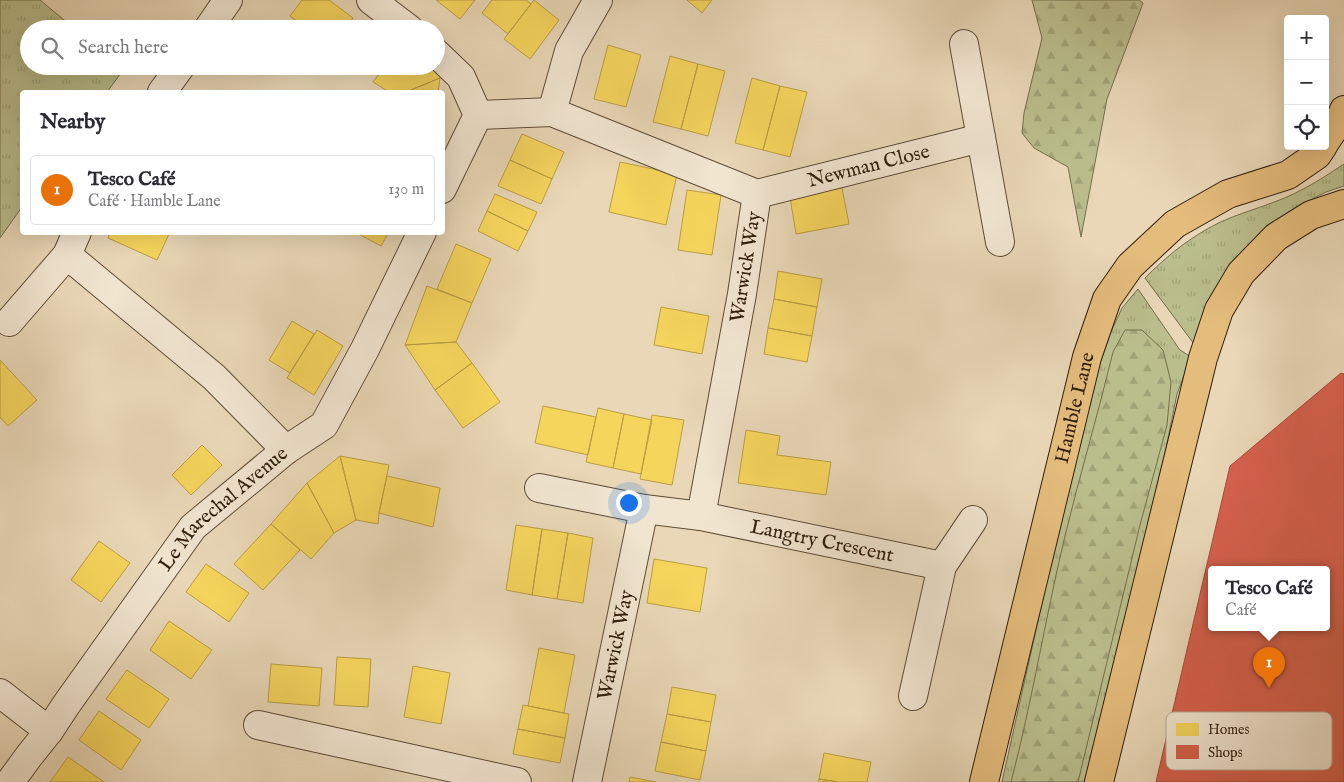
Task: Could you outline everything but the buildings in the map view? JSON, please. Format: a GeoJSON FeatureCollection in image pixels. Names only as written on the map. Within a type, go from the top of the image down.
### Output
{"type":"FeatureCollection","features":[{"type":"Feature","properties":{"kind":"main road"},"geometry":{"type":"LineString","coordinates":[[1329,136],[1340,120],[1344,110]]}},
{"type":"Feature","properties":{"kind":"main road","name":"Hamble Lane"},"geometry":{"type":"LineString","coordinates":[[984,782],[1087,357],[1107,299],[1130,266],[1175,224],[1228,194],[1288,175],[1317,155],[1320,150]]}},
{"type":"Feature","properties":{"kind":"main road"},"geometry":{"type":"LineString","coordinates":[[1099,782],[1203,358],[1219,310],[1241,273],[1276,236],[1311,215],[1344,204]]}},
{"type":"Feature","properties":{"kind":"street"},"geometry":{"type":"LineString","coordinates":[[214,20],[228,0]]}},
{"type":"Feature","properties":{"kind":"street"},"geometry":{"type":"LineString","coordinates":[[371,0],[397,20]]}},
{"type":"Feature","properties":{"kind":"street"},"geometry":{"type":"LineString","coordinates":[[552,112],[569,51],[598,0]]}},
{"type":"Feature","properties":{"kind":"street"},"geometry":{"type":"LineString","coordinates":[[964,44],[1000,242]]}},
{"type":"Feature","properties":{"kind":"street"},"geometry":{"type":"LineString","coordinates":[[445,62],[460,77],[478,115],[445,184]]}},
{"type":"Feature","properties":{"kind":"street"},"geometry":{"type":"LineString","coordinates":[[163,90],[174,75]]}},
{"type":"Feature","properties":{"kind":"street","name":"Warwick Way"},"geometry":{"type":"LineString","coordinates":[[478,115],[552,112],[757,194],[742,294],[701,516]]}},
{"type":"Feature","properties":{"kind":"street","name":"Newman Close"},"geometry":{"type":"LineString","coordinates":[[757,194],[981,138]]}},
{"type":"Feature","properties":{"kind":"street","name":"Le Marechal Avenue"},"geometry":{"type":"LineString","coordinates":[[10,782],[49,732],[66,705],[193,527],[286,450],[324,425],[365,349],[421,235]]}},
{"type":"Feature","properties":{"kind":"street"},"geometry":{"type":"LineString","coordinates":[[9,322],[72,244],[214,377],[286,450]]}},
{"type":"Feature","properties":{"kind":"street"},"geometry":{"type":"LineString","coordinates":[[539,488],[644,509],[701,516]]}},
{"type":"Feature","properties":{"kind":"street","name":"Warwick Way"},"geometry":{"type":"LineString","coordinates":[[587,782],[644,509]]}},
{"type":"Feature","properties":{"kind":"street","name":"Langtry Crescent"},"geometry":{"type":"LineString","coordinates":[[701,516],[942,566]]}},
{"type":"Feature","properties":{"kind":"street"},"geometry":{"type":"LineString","coordinates":[[913,696],[942,566],[973,520]]}},
{"type":"Feature","properties":{"kind":"street"},"geometry":{"type":"LineString","coordinates":[[0,693],[49,732]]}},
{"type":"Feature","properties":{"kind":"street"},"geometry":{"type":"LineString","coordinates":[[258,725],[517,782]]}},
{"type":"Feature","properties":{"kind":"green space"},"geometry":{"type":"Polygon","coordinates":[[[0,0],[40,0],[64,20],[20,20],[20,75],[120,75],[108,90],[20,90],[20,210],[0,238],[0,0]]]}},
{"type":"Feature","properties":{"kind":"green space"},"geometry":{"type":"Polygon","coordinates":[[[1032,0],[1139,0],[1143,3],[1107,99],[1081,237],[1068,167],[1034,148],[1022,133],[1024,113],[1042,38],[1032,0]]]}},
{"type":"Feature","properties":{"kind":"green space"},"geometry":{"type":"Polygon","coordinates":[[[1344,164],[1344,186],[1326,192],[1298,206],[1265,228],[1240,254],[1215,290],[1194,344],[1145,278],[1175,251],[1209,228],[1295,193],[1344,164]]]}},
{"type":"Feature","properties":{"kind":"green space"},"geometry":{"type":"Polygon","coordinates":[[[1138,289],[1180,350],[1191,357],[1177,394],[1165,453],[1086,782],[1002,782],[1083,423],[1110,334],[1122,308],[1138,289]]]}},
{"type":"Feature","properties":{"kind":"green space"},"geometry":{"type":"Polygon","coordinates":[[[1125,330],[1142,330],[1163,350],[1171,382],[1167,425],[1140,525],[1078,782],[1011,782],[1070,516],[1113,352],[1125,330]]]}},
{"type":"Feature","properties":{"kind":"place","name":"Tesco Café"},"geometry":{"type":"Point","coordinates":[1269,688]}}]}
